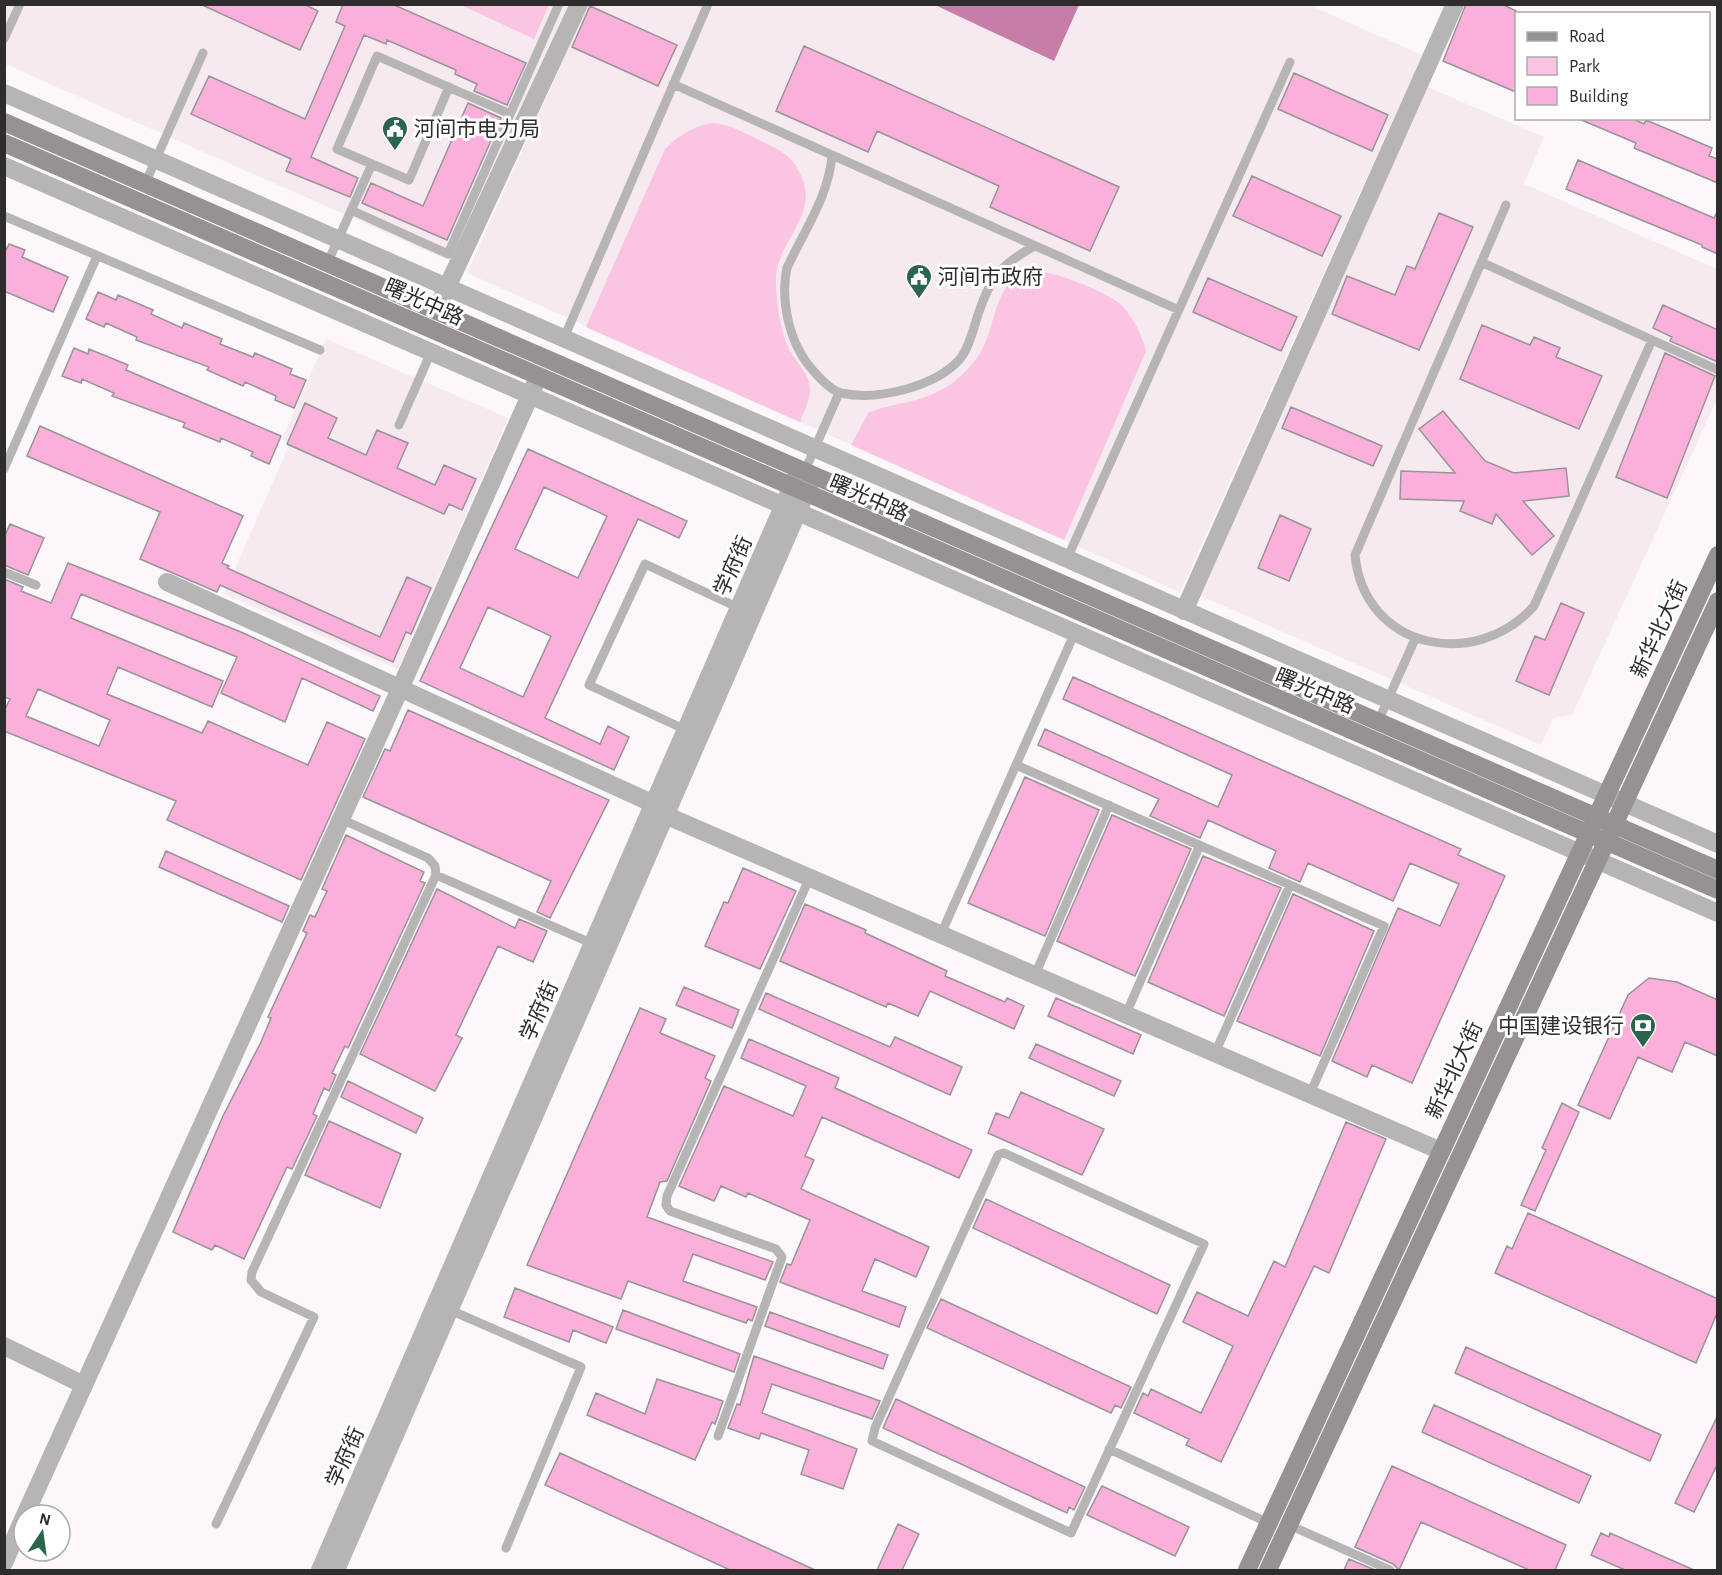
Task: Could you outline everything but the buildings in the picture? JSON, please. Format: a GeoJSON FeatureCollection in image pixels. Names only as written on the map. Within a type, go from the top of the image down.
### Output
{"type":"FeatureCollection","features":[{"type":"Feature","properties":{"kind":"main road","name":"曙光中路"},"geometry":{"type":"LineString","coordinates":[[4,122],[1718,870]]}},
{"type":"Feature","properties":{"kind":"main road","name":"曙光中路"},"geometry":{"type":"LineString","coordinates":[[4,143],[1718,890]]}},
{"type":"Feature","properties":{"kind":"main road","name":"新华北大街"},"geometry":{"type":"LineString","coordinates":[[1247,1570],[1718,555]]}},
{"type":"Feature","properties":{"kind":"main road","name":"新华北大街"},"geometry":{"type":"LineString","coordinates":[[1268,1570],[1718,601]]}},
{"type":"Feature","properties":{"kind":"street"},"geometry":{"type":"LineString","coordinates":[[436,312],[579,4]]}},
{"type":"Feature","properties":{"kind":"street"},"geometry":{"type":"LineString","coordinates":[[1184,611],[1455,4]]}},
{"type":"Feature","properties":{"kind":"street"},"geometry":{"type":"LineString","coordinates":[[4,93],[1718,844]]}},
{"type":"Feature","properties":{"kind":"street"},"geometry":{"type":"LineString","coordinates":[[4,166],[1718,913]]}},
{"type":"Feature","properties":{"kind":"street"},"geometry":{"type":"LineString","coordinates":[[30,1503],[400,689],[538,377]]}},
{"type":"Feature","properties":{"kind":"street","name":"学府街"},"geometry":{"type":"LineString","coordinates":[[336,1570],[450,1310],[660,809],[805,473]]}},
{"type":"Feature","properties":{"kind":"street","name":"学府街"},"geometry":{"type":"LineString","coordinates":[[320,1570],[593,944],[660,809],[686,730],[739,608],[791,508]]}},
{"type":"Feature","properties":{"kind":"street"},"geometry":{"type":"LineString","coordinates":[[167,582],[810,877],[1441,1151]]}},
{"type":"Feature","properties":{"kind":"street"},"geometry":{"type":"LineString","coordinates":[[4,1346],[84,1384]]}},
{"type":"Feature","properties":{"kind":"street"},"geometry":{"type":"LineString","coordinates":[[4,1563],[12,1544]]}},
{"type":"Feature","properties":{"kind":"lane"},"geometry":{"type":"LineString","coordinates":[[4,39],[20,4]]}},
{"type":"Feature","properties":{"kind":"lane"},"geometry":{"type":"LineString","coordinates":[[351,210],[448,254],[559,4]]}},
{"type":"Feature","properties":{"kind":"lane"},"geometry":{"type":"LineString","coordinates":[[564,338],[708,4]]}},
{"type":"Feature","properties":{"kind":"lane"},"geometry":{"type":"LineString","coordinates":[[145,184],[203,53]]}},
{"type":"Feature","properties":{"kind":"lane"},"geometry":{"type":"LineString","coordinates":[[449,87],[409,180],[337,149],[377,56],[449,87],[510,114]]}},
{"type":"Feature","properties":{"kind":"lane"},"geometry":{"type":"LineString","coordinates":[[1067,559],[1290,62]]}},
{"type":"Feature","properties":{"kind":"lane"},"geometry":{"type":"LineString","coordinates":[[674,84],[1179,310]]}},
{"type":"Feature","properties":{"kind":"lane"},"geometry":{"type":"LineString","coordinates":[[832,155],[831,174],[824,193],[787,268],[784,280],[788,316],[795,345],[814,373],[839,393],[880,394],[910,389],[938,376],[960,359],[971,339],[980,309],[995,275],[1012,258],[1035,246]]}},
{"type":"Feature","properties":{"kind":"lane"},"geometry":{"type":"LineString","coordinates":[[327,264],[372,164]]}},
{"type":"Feature","properties":{"kind":"lane"},"geometry":{"type":"LineString","coordinates":[[1506,205],[1355,555],[1357,576],[1368,600],[1386,620],[1415,639],[1449,645],[1480,641],[1522,620],[1534,606],[1652,340]]}},
{"type":"Feature","properties":{"kind":"lane"},"geometry":{"type":"LineString","coordinates":[[4,216],[320,350]]}},
{"type":"Feature","properties":{"kind":"lane"},"geometry":{"type":"LineString","coordinates":[[4,469],[97,256]]}},
{"type":"Feature","properties":{"kind":"lane"},"geometry":{"type":"LineString","coordinates":[[1481,262],[1718,370]]}},
{"type":"Feature","properties":{"kind":"lane"},"geometry":{"type":"LineString","coordinates":[[399,425],[431,352]]}},
{"type":"Feature","properties":{"kind":"lane"},"geometry":{"type":"LineString","coordinates":[[805,473],[839,393]]}},
{"type":"Feature","properties":{"kind":"lane"},"geometry":{"type":"LineString","coordinates":[[686,730],[589,685],[645,564],[739,608]]}},
{"type":"Feature","properties":{"kind":"lane"},"geometry":{"type":"LineString","coordinates":[[4,572],[36,585]]}},
{"type":"Feature","properties":{"kind":"lane"},"geometry":{"type":"LineString","coordinates":[[941,934],[1075,632]]}},
{"type":"Feature","properties":{"kind":"lane"},"geometry":{"type":"LineString","coordinates":[[1378,723],[1415,639]]}},
{"type":"Feature","properties":{"kind":"lane"},"geometry":{"type":"LineString","coordinates":[[1016,765],[1384,926],[1310,1094]]}},
{"type":"Feature","properties":{"kind":"lane"},"geometry":{"type":"LineString","coordinates":[[1035,975],[1109,805]]}},
{"type":"Feature","properties":{"kind":"lane"},"geometry":{"type":"LineString","coordinates":[[216,1524],[314,1317],[261,1292],[251,1280],[252,1272],[436,874],[435,866],[428,858],[341,819]]}},
{"type":"Feature","properties":{"kind":"lane"},"geometry":{"type":"LineString","coordinates":[[1126,1014],[1200,845]]}},
{"type":"Feature","properties":{"kind":"lane"},"geometry":{"type":"LineString","coordinates":[[436,874],[593,944]]}},
{"type":"Feature","properties":{"kind":"lane"},"geometry":{"type":"LineString","coordinates":[[718,1436],[782,1257],[776,1249],[670,1211],[666,1205],[810,877]]}},
{"type":"Feature","properties":{"kind":"lane"},"geometry":{"type":"LineString","coordinates":[[1215,1053],[1290,885]]}},
{"type":"Feature","properties":{"kind":"lane"},"geometry":{"type":"LineString","coordinates":[[1004,1153],[1204,1244],[1110,1449],[1071,1533],[872,1441],[880,1417],[998,1155],[1004,1153]]}},
{"type":"Feature","properties":{"kind":"lane"},"geometry":{"type":"LineString","coordinates":[[450,1310],[581,1367],[506,1548]]}},
{"type":"Feature","properties":{"kind":"lane"},"geometry":{"type":"LineString","coordinates":[[1110,1449],[1269,1523]]}},
{"type":"Feature","properties":{"kind":"lane"},"geometry":{"type":"LineString","coordinates":[[1289,1526],[1390,1570]]}},
{"type":"Feature","properties":{"kind":"shaded area"},"geometry":{"type":"Polygon","coordinates":[[[1079,4],[1054,61],[935,5],[1079,4]]]}},
{"type":"Feature","properties":{"kind":"shaded area"},"geometry":{"type":"Polygon","coordinates":[[[5,5],[568,5],[452,262],[5,64],[5,5]]]}},
{"type":"Feature","properties":{"kind":"shaded area","name":"河间市政府"},"geometry":{"type":"Polygon","coordinates":[[[588,5],[1309,5],[1422,55],[1180,592],[467,273],[588,5]]]}},
{"type":"Feature","properties":{"kind":"shaded area"},"geometry":{"type":"Polygon","coordinates":[[[1425,86],[1544,137],[1524,184],[1717,269],[1717,399],[1572,715],[1553,718],[1541,745],[1201,596],[1425,86]]]}},
{"type":"Feature","properties":{"kind":"shaded area"},"geometry":{"type":"Polygon","coordinates":[[[326,339],[508,418],[398,669],[224,594],[290,443],[282,439],[326,339]]]}},
{"type":"Feature","properties":{"kind":"green space"},"geometry":{"type":"Polygon","coordinates":[[[549,4],[534,39],[461,5],[549,4]]]}},
{"type":"Feature","properties":{"kind":"green space"},"geometry":{"type":"Polygon","coordinates":[[[712,123],[733,128],[779,150],[789,157],[802,178],[806,192],[805,206],[781,257],[776,285],[779,316],[785,340],[810,386],[808,400],[800,422],[586,327],[665,149],[686,132],[712,123]]]}},
{"type":"Feature","properties":{"kind":"green space"},"geometry":{"type":"Polygon","coordinates":[[[1037,271],[1080,283],[1119,303],[1136,325],[1146,351],[1064,540],[851,445],[869,412],[928,396],[950,385],[961,376],[977,358],[985,343],[1004,291],[1011,282],[1022,275],[1037,271]]]}},
{"type":"Feature","properties":{"kind":"place","name":"河间市电力局"},"geometry":{"type":"Point","coordinates":[395,152]}},
{"type":"Feature","properties":{"kind":"place","name":"河间市政府"},"geometry":{"type":"Point","coordinates":[919,300]}},
{"type":"Feature","properties":{"kind":"place","name":"中国建设银行"},"geometry":{"type":"Point","coordinates":[1643,1049]}}]}
